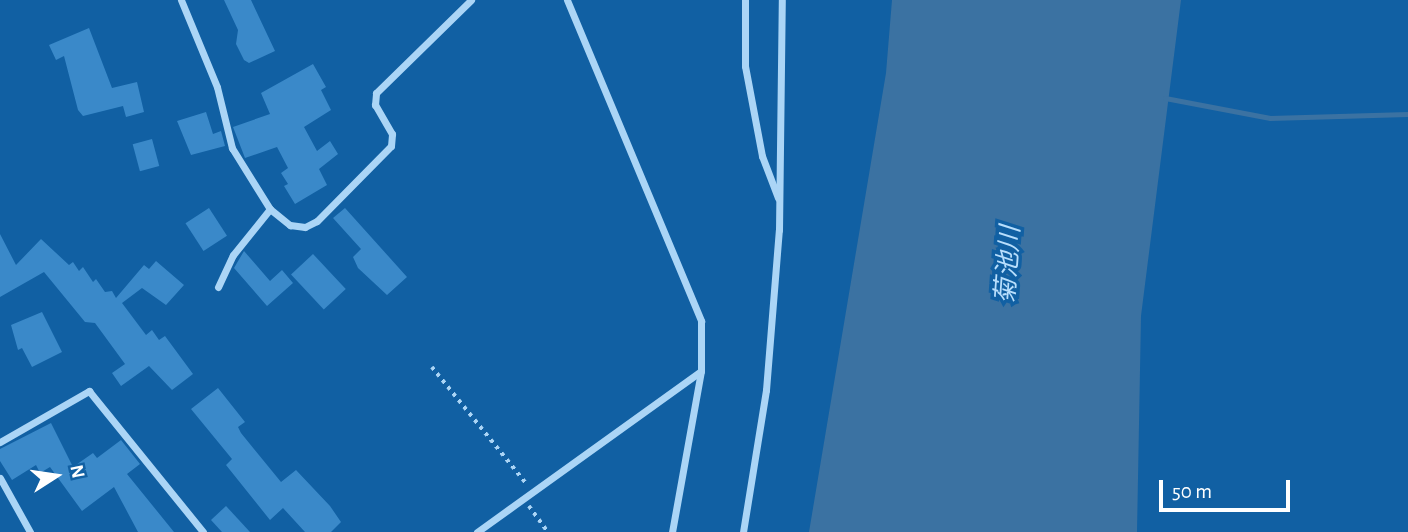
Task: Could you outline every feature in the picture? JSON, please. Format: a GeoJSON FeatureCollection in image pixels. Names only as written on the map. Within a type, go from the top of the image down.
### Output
{"type":"FeatureCollection","features":[{"type":"Feature","properties":{"kind":"street"},"geometry":{"type":"LineString","coordinates":[[181,0],[216,87],[232,148],[270,209],[289,225],[305,227],[317,221],[391,146],[392,134],[375,105],[376,93],[471,0]]}},
{"type":"Feature","properties":{"kind":"street"},"geometry":{"type":"LineString","coordinates":[[567,0],[701,321],[701,371],[672,532]]}},
{"type":"Feature","properties":{"kind":"street"},"geometry":{"type":"LineString","coordinates":[[745,0],[745,66],[762,156],[779,201]]}},
{"type":"Feature","properties":{"kind":"street"},"geometry":{"type":"LineString","coordinates":[[743,532],[766,390],[779,201],[782,0]]}},
{"type":"Feature","properties":{"kind":"street"},"geometry":{"type":"LineString","coordinates":[[218,287],[233,254],[270,209]]}},
{"type":"Feature","properties":{"kind":"street"},"geometry":{"type":"LineString","coordinates":[[477,532],[701,371]]}},
{"type":"Feature","properties":{"kind":"street"},"geometry":{"type":"LineString","coordinates":[[0,442],[89,391],[203,532]]}},
{"type":"Feature","properties":{"kind":"street"},"geometry":{"type":"LineString","coordinates":[[0,478],[30,532]]}},
{"type":"Feature","properties":{"kind":"path"},"geometry":{"type":"LineString","coordinates":[[432,367],[486,428],[533,492]]}},
{"type":"Feature","properties":{"kind":"path"},"geometry":{"type":"LineString","coordinates":[[524,498],[548,532]]}},
{"type":"Feature","properties":{"kind":"water","name":"菊池川"},"geometry":{"type":"Polygon","coordinates":[[[892,0],[1181,0],[1141,316],[1137,532],[809,532],[886,73],[892,0]]]}},
{"type":"Feature","properties":{"kind":"building"},"geometry":{"type":"Polygon","coordinates":[[[224,0],[251,0],[275,51],[249,63],[244,60],[236,44],[238,30],[224,0]]]}},
{"type":"Feature","properties":{"kind":"building"},"geometry":{"type":"Polygon","coordinates":[[[89,28],[112,88],[137,82],[144,112],[126,117],[123,106],[83,116],[78,110],[64,56],[56,60],[49,45],[89,28]]]}},
{"type":"Feature","properties":{"kind":"building"},"geometry":{"type":"Polygon","coordinates":[[[313,64],[326,87],[321,90],[331,110],[304,127],[317,151],[330,141],[338,154],[319,169],[327,185],[295,204],[284,186],[288,184],[281,173],[288,168],[277,147],[245,158],[233,127],[270,114],[261,93],[313,64]]]}},
{"type":"Feature","properties":{"kind":"building"},"geometry":{"type":"Polygon","coordinates":[[[206,112],[213,134],[221,131],[225,146],[191,155],[177,121],[206,112]]]}},
{"type":"Feature","properties":{"kind":"building"},"geometry":{"type":"Polygon","coordinates":[[[152,139],[159,166],[140,171],[133,144],[152,139]]]}},
{"type":"Feature","properties":{"kind":"building"},"geometry":{"type":"Polygon","coordinates":[[[209,208],[227,236],[203,251],[186,223],[209,208]]]}},
{"type":"Feature","properties":{"kind":"building"},"geometry":{"type":"Polygon","coordinates":[[[345,208],[407,277],[387,295],[358,268],[353,257],[361,249],[333,218],[345,208]]]}},
{"type":"Feature","properties":{"kind":"building"},"geometry":{"type":"Polygon","coordinates":[[[0,234],[16,265],[41,239],[69,265],[73,262],[79,271],[83,267],[93,282],[96,279],[105,292],[112,291],[116,298],[144,265],[149,269],[156,261],[184,285],[166,305],[142,288],[122,303],[146,335],[152,330],[159,340],[165,336],[193,374],[172,390],[149,366],[121,386],[112,373],[125,364],[95,323],[85,322],[44,272],[0,297],[0,234]]]}},
{"type":"Feature","properties":{"kind":"building"},"geometry":{"type":"Polygon","coordinates":[[[244,251],[270,281],[282,270],[293,283],[267,306],[234,268],[244,251]]]}},
{"type":"Feature","properties":{"kind":"building"},"geometry":{"type":"Polygon","coordinates":[[[313,254],[346,289],[324,310],[291,274],[313,254]]]}},
{"type":"Feature","properties":{"kind":"building"},"geometry":{"type":"Polygon","coordinates":[[[42,312],[62,352],[32,367],[22,348],[18,350],[11,325],[42,312]]]}},
{"type":"Feature","properties":{"kind":"building"},"geometry":{"type":"Polygon","coordinates":[[[218,388],[245,422],[238,427],[241,433],[281,482],[296,470],[330,506],[341,522],[331,532],[305,532],[283,508],[270,520],[226,465],[232,459],[191,409],[218,388]]]}},
{"type":"Feature","properties":{"kind":"building"},"geometry":{"type":"Polygon","coordinates":[[[51,423],[73,467],[93,453],[97,458],[121,440],[140,464],[127,474],[174,532],[138,532],[114,487],[82,511],[50,467],[40,473],[36,465],[12,480],[0,461],[0,449],[51,423]]]}},
{"type":"Feature","properties":{"kind":"building"},"geometry":{"type":"Polygon","coordinates":[[[226,506],[250,532],[222,532],[211,520],[226,506]]]}},
{"type":"Feature","properties":{"kind":"waterway"},"geometry":{"type":"LineString","coordinates":[[1165,98],[1270,118],[1408,114]]}}]}
